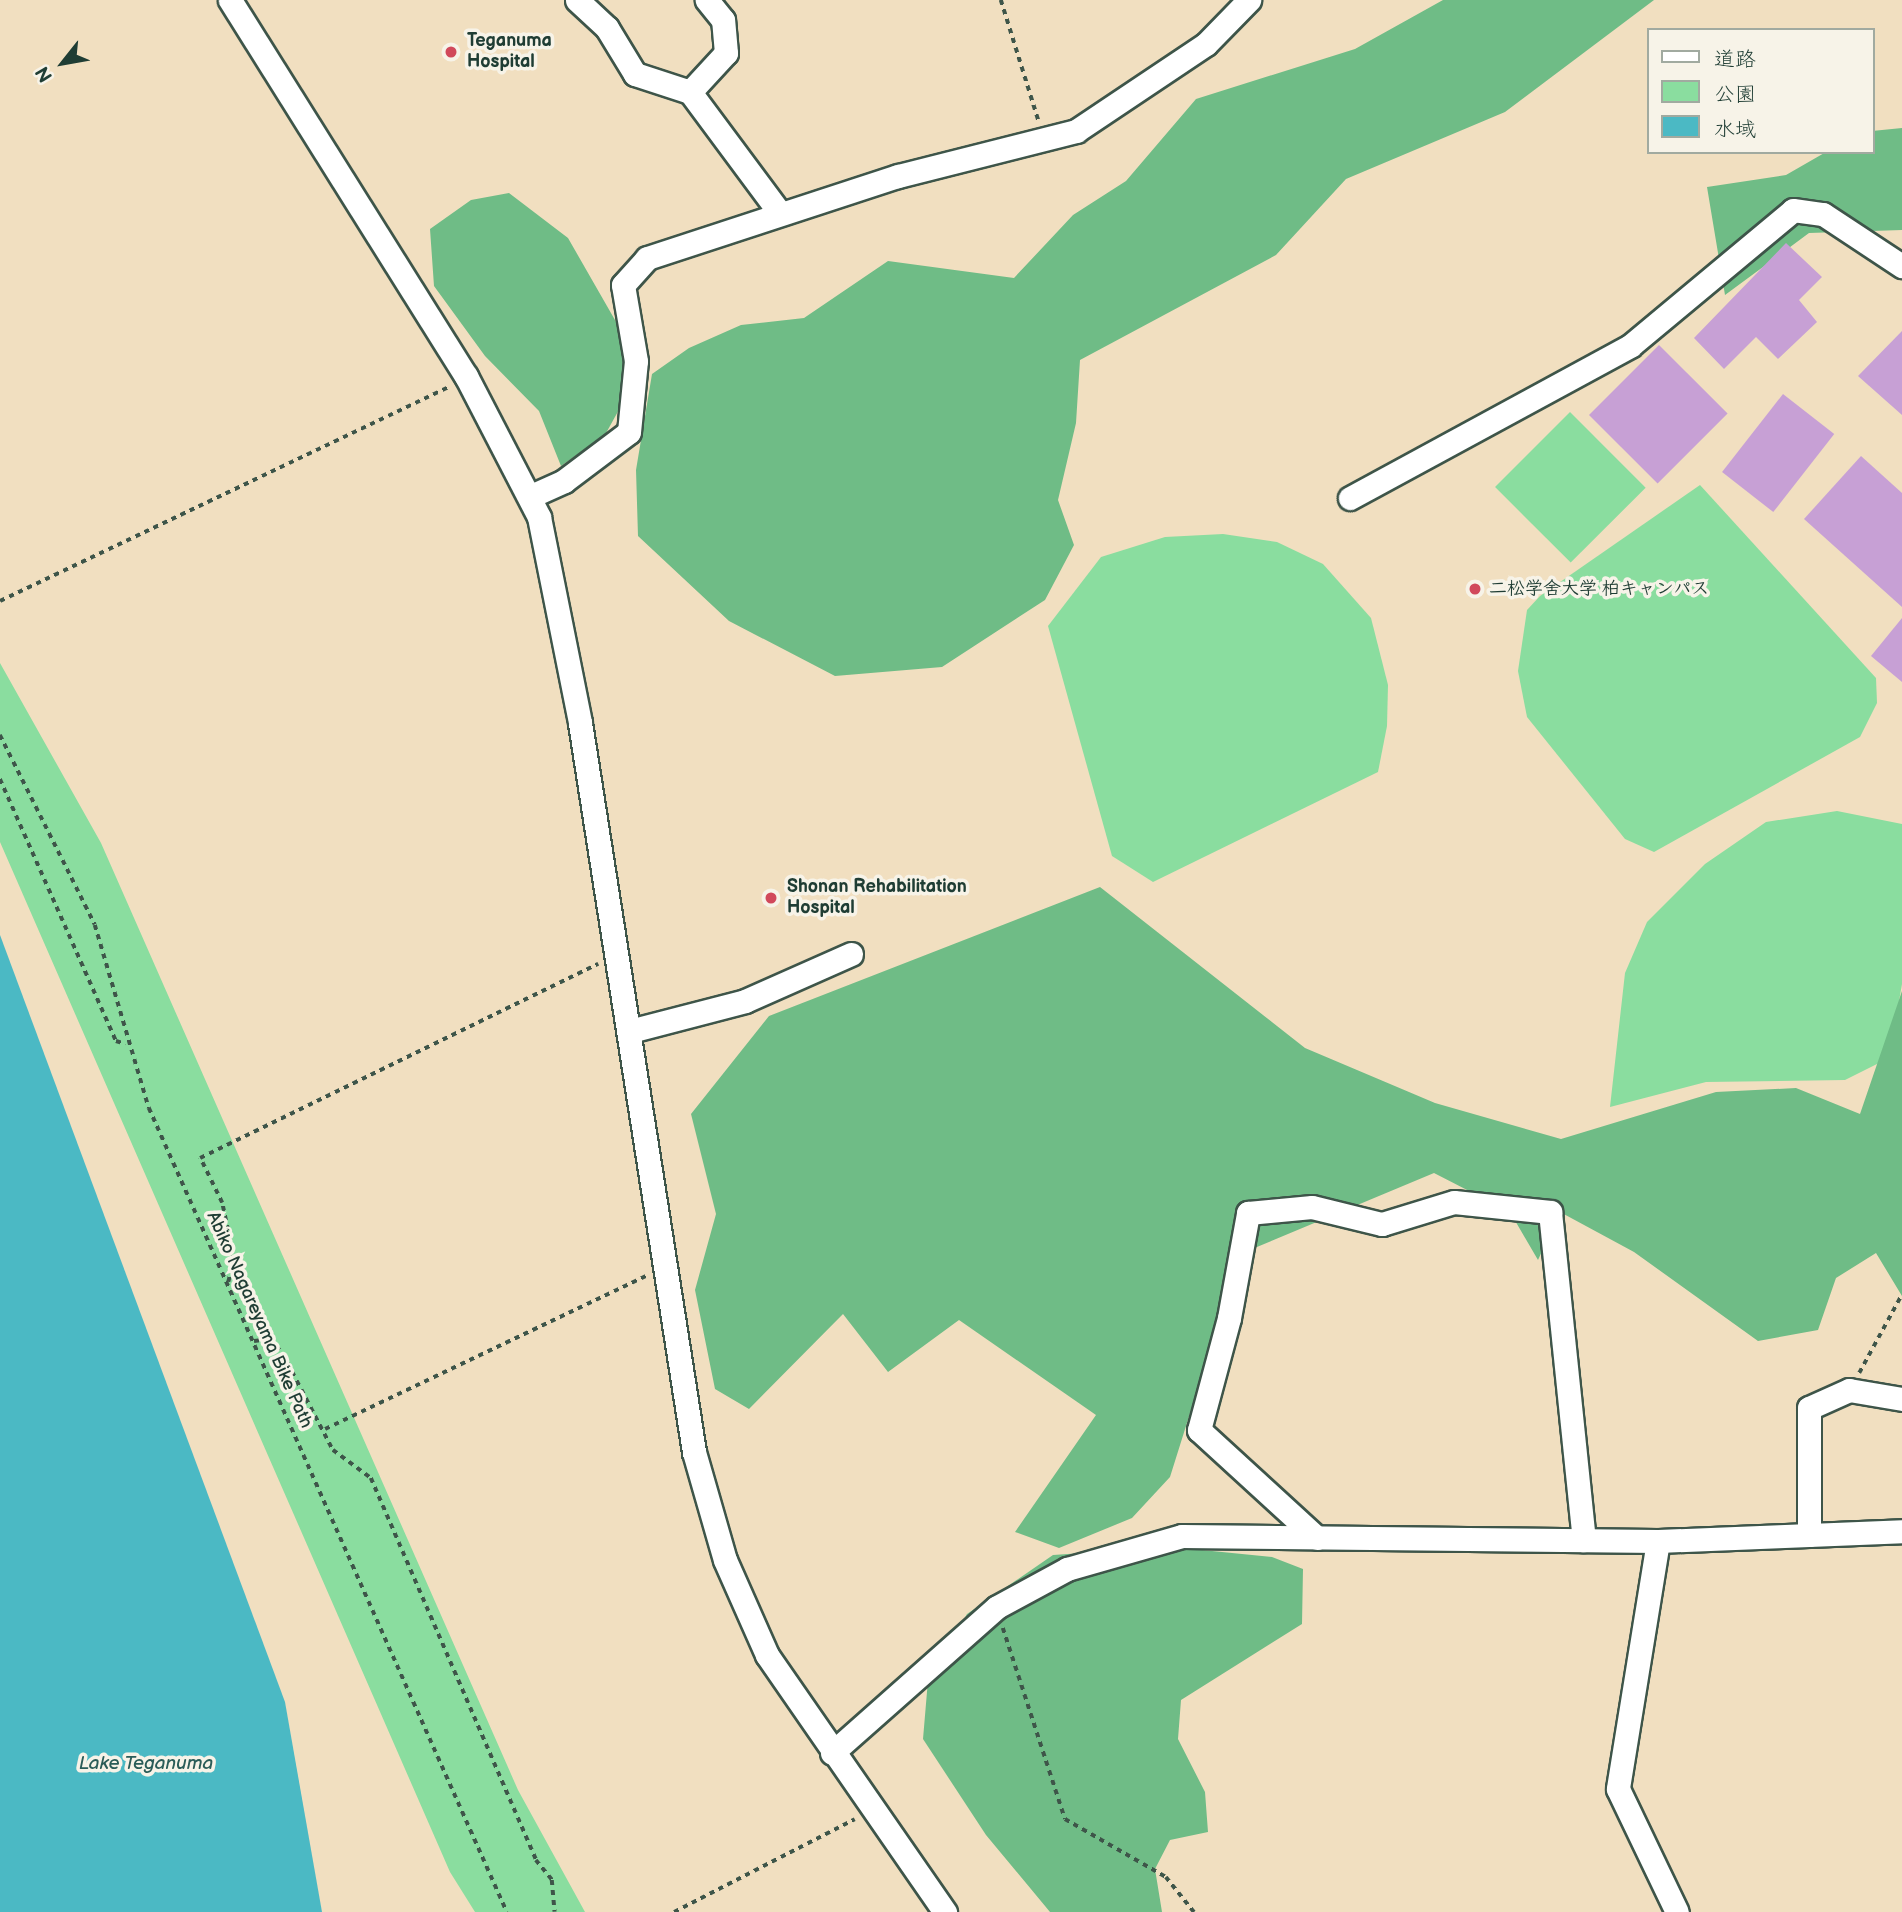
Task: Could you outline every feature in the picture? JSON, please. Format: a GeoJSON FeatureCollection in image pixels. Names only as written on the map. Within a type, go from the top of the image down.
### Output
{"type":"FeatureCollection","features":[{"type":"Feature","properties":{"kind":"street"},"geometry":{"type":"LineString","coordinates":[[230,0],[466,376],[531,496],[554,571],[694,1452],[725,1560],[766,1655],[945,1912]]}},
{"type":"Feature","properties":{"kind":"street"},"geometry":{"type":"LineString","coordinates":[[577,0],[607,29],[635,74],[690,92],[779,212]]}},
{"type":"Feature","properties":{"kind":"street"},"geometry":{"type":"LineString","coordinates":[[690,92],[726,52],[723,20],[707,0]]}},
{"type":"Feature","properties":{"kind":"street"},"geometry":{"type":"LineString","coordinates":[[531,496],[565,481],[629,432],[636,361],[623,285],[636,267],[666,248],[779,212],[1076,131],[1206,44],[1249,0]]}},
{"type":"Feature","properties":{"kind":"street"},"geometry":{"type":"LineString","coordinates":[[1350,498],[1630,346],[1793,210],[1823,215],[1902,266]]}},
{"type":"Feature","properties":{"kind":"street"},"geometry":{"type":"LineString","coordinates":[[629,1031],[745,1001],[851,954]]}},
{"type":"Feature","properties":{"kind":"street"},"geometry":{"type":"LineString","coordinates":[[1317,1538],[1199,1430],[1229,1318],[1248,1213],[1312,1207],[1382,1224],[1454,1202],[1550,1212],[1584,1541]]}},
{"type":"Feature","properties":{"kind":"street"},"geometry":{"type":"LineString","coordinates":[[1809,1535],[1809,1408],[1850,1390],[1902,1399]]}},
{"type":"Feature","properties":{"kind":"street"},"geometry":{"type":"LineString","coordinates":[[832,1753],[996,1607],[1067,1569],[1182,1536],[1658,1541],[1902,1531]]}},
{"type":"Feature","properties":{"kind":"street"},"geometry":{"type":"LineString","coordinates":[[1658,1541],[1618,1789],[1677,1912]]}},
{"type":"Feature","properties":{"kind":"path"},"geometry":{"type":"LineString","coordinates":[[1001,0],[1045,139]]}},
{"type":"Feature","properties":{"kind":"path"},"geometry":{"type":"LineString","coordinates":[[0,601],[466,376]]}},
{"type":"Feature","properties":{"kind":"path","name":"Abiko Nagareyama Bike Path"},"geometry":{"type":"LineString","coordinates":[[0,736],[95,925],[126,1044],[506,1912]]}},
{"type":"Feature","properties":{"kind":"path"},"geometry":{"type":"LineString","coordinates":[[0,779],[116,1041],[126,1044]]}},
{"type":"Feature","properties":{"kind":"path"},"geometry":{"type":"LineString","coordinates":[[228,1282],[234,1260],[222,1203],[200,1158],[615,956]]}},
{"type":"Feature","properties":{"kind":"path"},"geometry":{"type":"LineString","coordinates":[[325,1429],[664,1268]]}},
{"type":"Feature","properties":{"kind":"path"},"geometry":{"type":"LineString","coordinates":[[1850,1390],[1902,1294]]}},
{"type":"Feature","properties":{"kind":"path"},"geometry":{"type":"LineString","coordinates":[[254,1341],[270,1339],[283,1354],[338,1455],[371,1478],[536,1860],[552,1880],[555,1912]]}},
{"type":"Feature","properties":{"kind":"path"},"geometry":{"type":"LineString","coordinates":[[996,1607],[1065,1819],[1166,1877],[1194,1912]]}},
{"type":"Feature","properties":{"kind":"path"},"geometry":{"type":"LineString","coordinates":[[674,1912],[872,1810]]}},
{"type":"Feature","properties":{"kind":"green space"},"geometry":{"type":"Polygon","coordinates":[[[1443,0],[1654,0],[1505,112],[1346,179],[1276,255],[1080,360],[1076,423],[1058,500],[1074,545],[1045,600],[942,667],[835,676],[729,621],[638,536],[636,470],[652,374],[689,348],[741,325],[804,318],[888,261],[1014,278],[1073,215],[1126,181],[1196,99],[1355,49],[1443,0]]]}},
{"type":"Feature","properties":{"kind":"green space"},"geometry":{"type":"Polygon","coordinates":[[[1902,128],[1902,230],[1809,233],[1725,295],[1707,187],[1786,175],[1823,154],[1874,154],[1874,131],[1902,128]]]}},
{"type":"Feature","properties":{"kind":"green space"},"geometry":{"type":"Polygon","coordinates":[[[509,193],[568,238],[619,327],[632,386],[605,435],[561,466],[539,411],[485,356],[434,286],[430,229],[471,200],[509,193]]]}},
{"type":"Feature","properties":{"kind":"green space"},"geometry":{"type":"Polygon","coordinates":[[[1570,412],[1646,488],[1571,563],[1495,487],[1570,412]]]}},
{"type":"Feature","properties":{"kind":"green space"},"geometry":{"type":"Polygon","coordinates":[[[1700,485],[1876,678],[1877,703],[1860,737],[1654,852],[1625,839],[1527,717],[1518,671],[1527,610],[1540,596],[1700,485]]]}},
{"type":"Feature","properties":{"kind":"green space"},"geometry":{"type":"Polygon","coordinates":[[[1223,534],[1277,542],[1323,564],[1371,618],[1388,685],[1387,726],[1378,772],[1153,882],[1112,856],[1048,626],[1101,557],[1165,537],[1223,534]]]}},
{"type":"Feature","properties":{"kind":"green space"},"geometry":{"type":"Polygon","coordinates":[[[0,663],[101,843],[518,1790],[585,1912],[475,1912],[450,1872],[0,842],[0,663]]]}},
{"type":"Feature","properties":{"kind":"green space"},"geometry":{"type":"Polygon","coordinates":[[[1837,811],[1902,824],[1902,984],[1889,1058],[1845,1080],[1706,1082],[1610,1107],[1625,973],[1647,922],[1705,864],[1766,822],[1837,811]]]}},
{"type":"Feature","properties":{"kind":"green space"},"geometry":{"type":"Polygon","coordinates":[[[1100,887],[1305,1048],[1435,1103],[1561,1139],[1716,1092],[1796,1088],[1860,1114],[1902,991],[1902,1296],[1876,1253],[1836,1278],[1818,1330],[1758,1341],[1634,1252],[1560,1212],[1538,1260],[1510,1212],[1434,1173],[1240,1254],[1170,1477],[1132,1518],[1059,1548],[1015,1532],[1096,1415],[959,1320],[888,1372],[843,1314],[749,1409],[715,1389],[695,1290],[716,1214],[691,1114],[769,1016],[1100,887]]]}},
{"type":"Feature","properties":{"kind":"green space"},"geometry":{"type":"Polygon","coordinates":[[[1172,1547],[1272,1557],[1303,1569],[1302,1624],[1181,1700],[1178,1739],[1205,1792],[1208,1832],[1170,1840],[1155,1869],[1162,1912],[1050,1912],[986,1835],[923,1739],[928,1680],[967,1614],[1053,1555],[1172,1547]]]}},
{"type":"Feature","properties":{"kind":"water","name":"Lake Teganuma"},"geometry":{"type":"Polygon","coordinates":[[[0,935],[285,1702],[322,1912],[0,1912],[0,935]]]}},
{"type":"Feature","properties":{"kind":"building"},"geometry":{"type":"Polygon","coordinates":[[[1786,243],[1822,277],[1799,300],[1817,322],[1778,359],[1756,337],[1724,369],[1694,338],[1786,243]]]}},
{"type":"Feature","properties":{"kind":"building"},"geometry":{"type":"Polygon","coordinates":[[[1902,331],[1902,415],[1858,376],[1902,331]]]}},
{"type":"Feature","properties":{"kind":"building"},"geometry":{"type":"Polygon","coordinates":[[[1659,345],[1728,414],[1658,484],[1589,415],[1659,345]]]}},
{"type":"Feature","properties":{"kind":"building"},"geometry":{"type":"Polygon","coordinates":[[[1783,394],[1834,434],[1773,512],[1722,472],[1783,394]]]}},
{"type":"Feature","properties":{"kind":"building"},"geometry":{"type":"Polygon","coordinates":[[[1861,456],[1902,493],[1902,607],[1804,519],[1861,456]]]}},
{"type":"Feature","properties":{"kind":"building"},"geometry":{"type":"Polygon","coordinates":[[[1902,618],[1902,682],[1871,656],[1902,618]]]}},
{"type":"Feature","properties":{"kind":"place","name":"Teganuma Hospital"},"geometry":{"type":"Point","coordinates":[451,52]}},
{"type":"Feature","properties":{"kind":"place","name":"二松学舍大学 柏キャンパス"},"geometry":{"type":"Point","coordinates":[1475,589]}},
{"type":"Feature","properties":{"kind":"place","name":"Shonan Rehabilitation Hospital"},"geometry":{"type":"Point","coordinates":[771,898]}}]}
